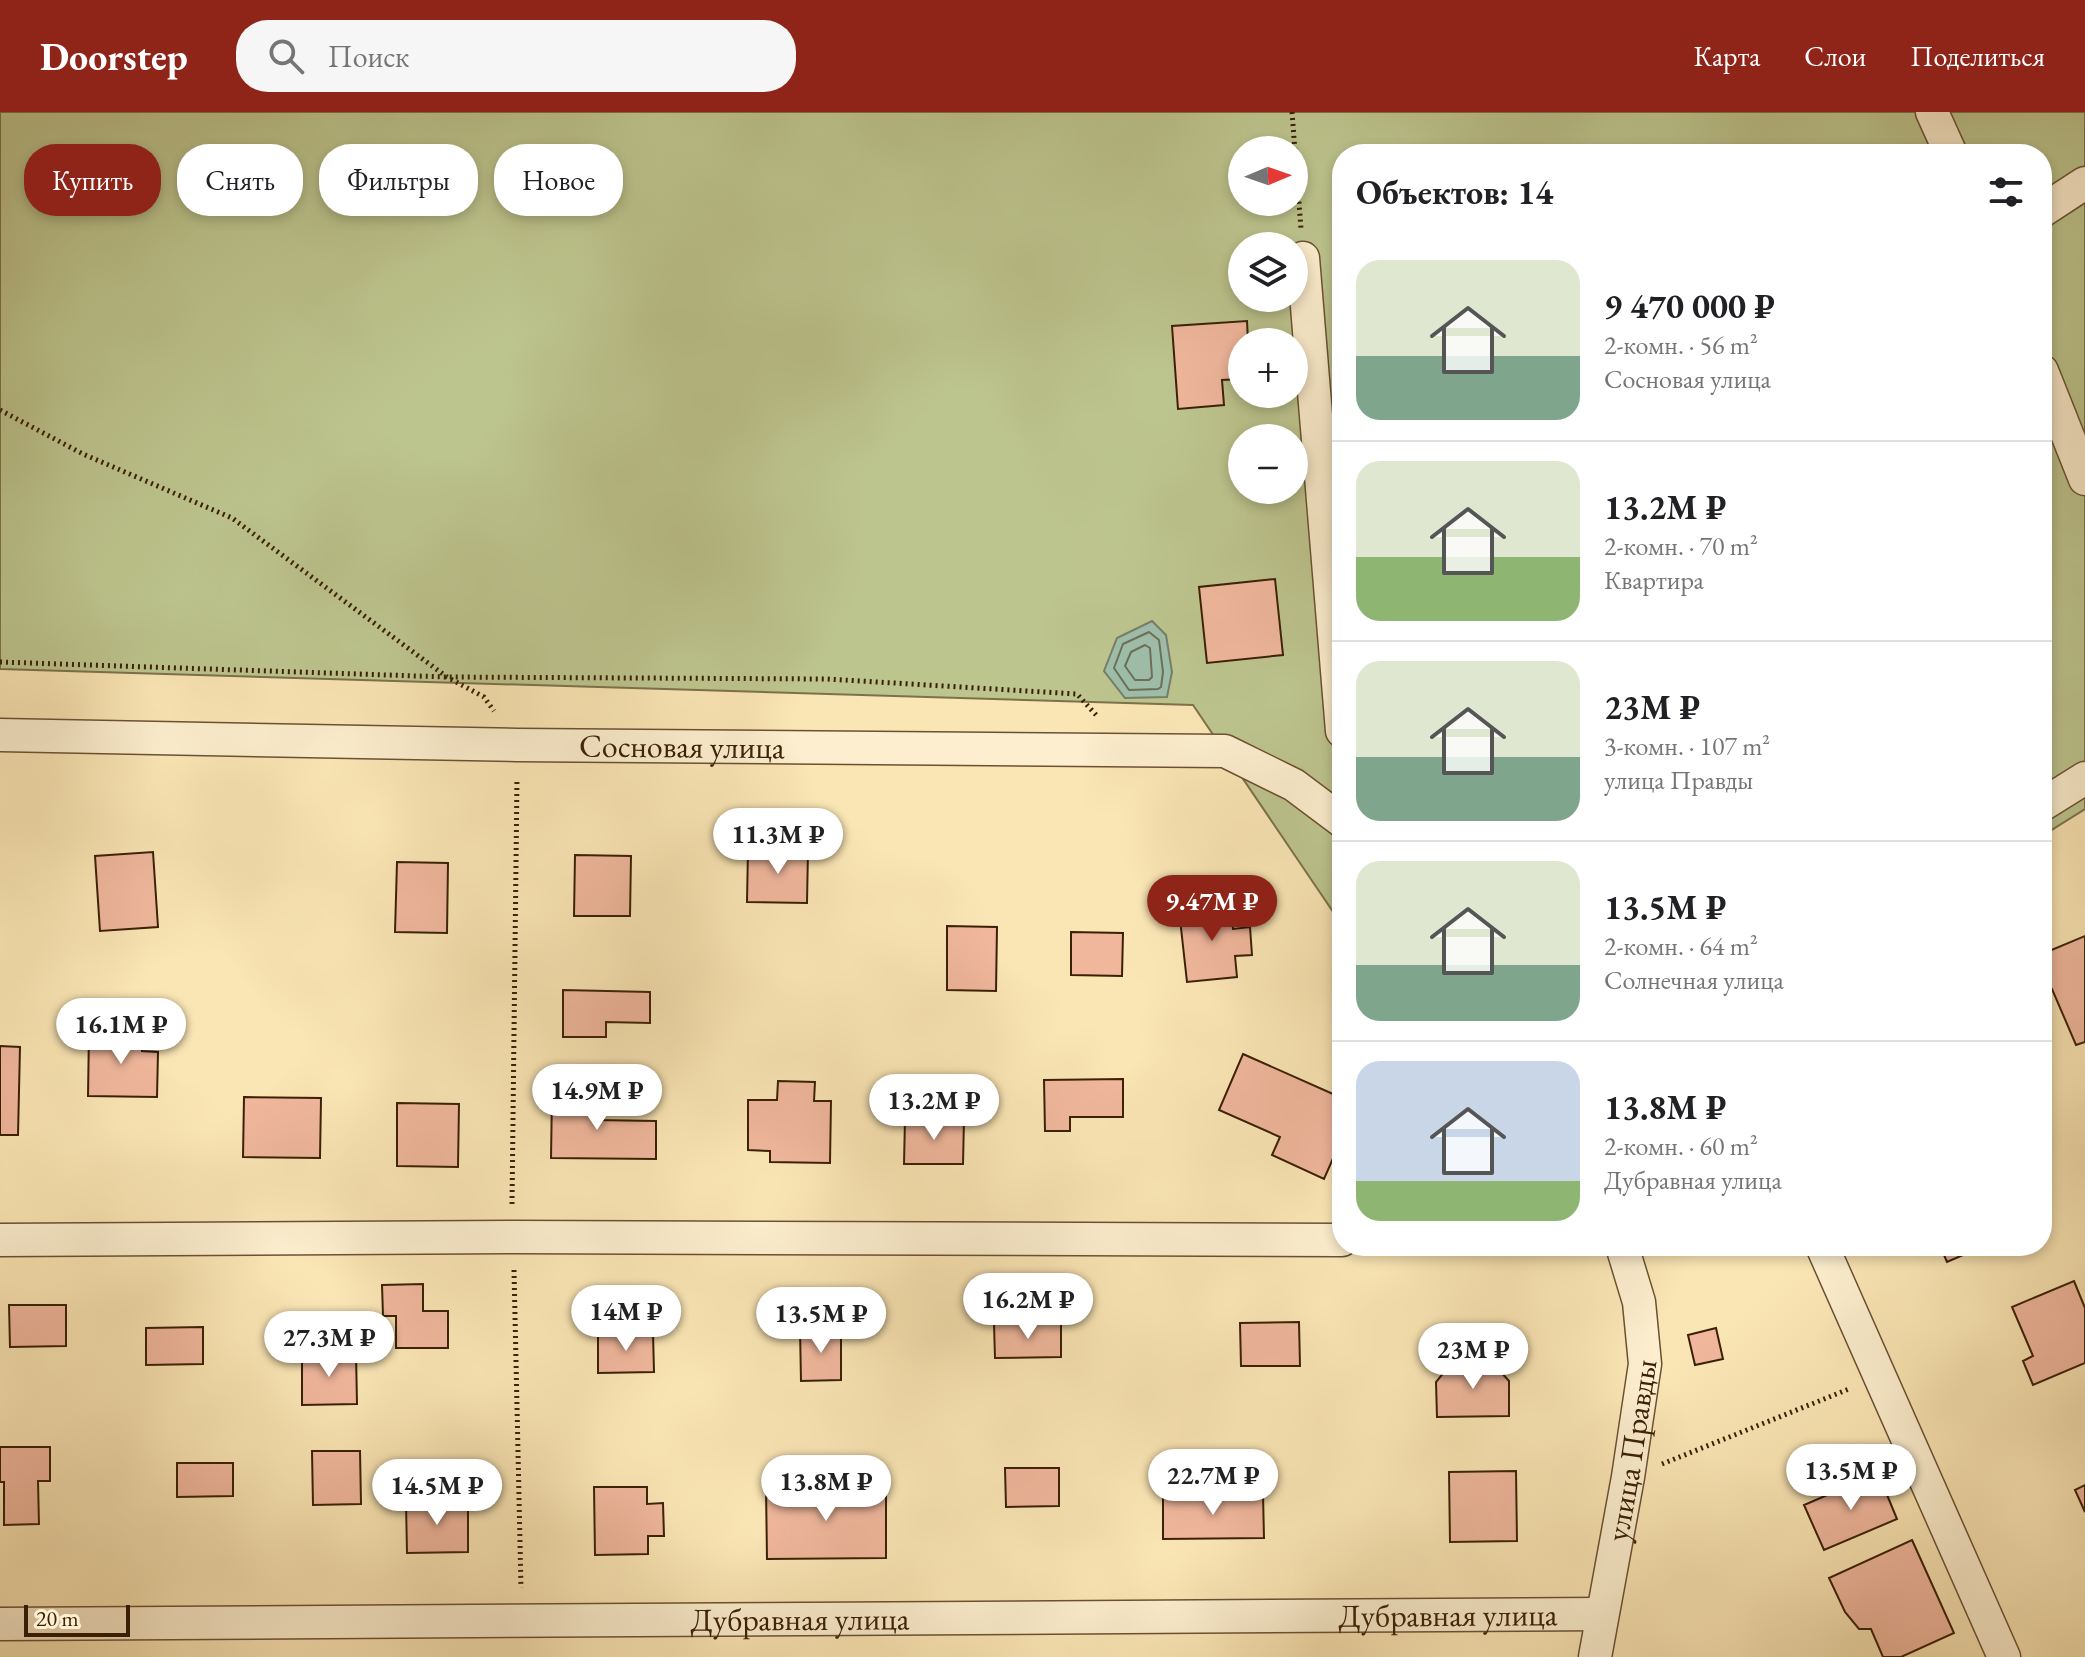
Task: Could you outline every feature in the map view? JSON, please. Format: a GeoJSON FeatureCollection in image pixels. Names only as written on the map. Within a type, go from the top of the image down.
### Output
{"type":"FeatureCollection","features":[{"type":"Feature","properties":{"kind":"street"},"geometry":{"type":"LineString","coordinates":[[1932,112],[1946,144]]}},
{"type":"Feature","properties":{"kind":"street"},"geometry":{"type":"LineString","coordinates":[[2052,204],[2085,183]]}},
{"type":"Feature","properties":{"kind":"street"},"geometry":{"type":"LineString","coordinates":[[1307,312],[1332,610]]}},
{"type":"Feature","properties":{"kind":"street"},"geometry":{"type":"LineString","coordinates":[[2052,396],[2085,479]]}},
{"type":"Feature","properties":{"kind":"street","name":"Сосновая улица"},"geometry":{"type":"LineString","coordinates":[[0,735],[517,745],[1225,751],[1294,785],[1332,814]]}},
{"type":"Feature","properties":{"kind":"street"},"geometry":{"type":"LineString","coordinates":[[2052,799],[2085,778]]}},
{"type":"Feature","properties":{"kind":"street"},"geometry":{"type":"LineString","coordinates":[[0,1240],[513,1237],[1332,1240]]}},
{"type":"Feature","properties":{"kind":"street","name":"улица Правды"},"geometry":{"type":"LineString","coordinates":[[1595,1657],[1645,1364],[1639,1302],[1625,1256]]}},
{"type":"Feature","properties":{"kind":"street"},"geometry":{"type":"LineString","coordinates":[[1826,1256],[2004,1657]]}},
{"type":"Feature","properties":{"kind":"street","name":"Дубравная улица"},"geometry":{"type":"LineString","coordinates":[[0,1624],[1602,1614]]}},
{"type":"Feature","properties":{"kind":"path"},"geometry":{"type":"LineString","coordinates":[[1292,112],[1301,232]]}},
{"type":"Feature","properties":{"kind":"path"},"geometry":{"type":"LineString","coordinates":[[0,410],[83,454],[232,518],[447,677],[484,697],[517,745],[513,1237],[522,1622]]}},
{"type":"Feature","properties":{"kind":"path"},"geometry":{"type":"LineString","coordinates":[[0,662],[447,677],[827,679],[1077,694],[1128,748]]}},
{"type":"Feature","properties":{"kind":"path"},"geometry":{"type":"LineString","coordinates":[[1628,1477],[1879,1377]]}},
{"type":"Feature","properties":{"kind":"green space"},"geometry":{"type":"Polygon","coordinates":[[[0,112],[2085,112],[2085,809],[2052,830],[2052,144],[1332,144],[1332,910],[1193,705],[0,669],[0,112]]]}},
{"type":"Feature","properties":{"kind":"water"},"geometry":{"type":"Polygon","coordinates":[[[1152,621],[1166,635],[1172,672],[1167,697],[1125,698],[1104,671],[1117,638],[1152,621]]]}},
{"type":"Feature","properties":{"kind":"building"},"geometry":{"type":"Polygon","coordinates":[[[1247,321],[1247,328],[1228,328],[1228,380],[1222,380],[1224,405],[1178,409],[1172,326],[1247,321]]]}},
{"type":"Feature","properties":{"kind":"building"},"geometry":{"type":"Polygon","coordinates":[[[1275,579],[1283,655],[1207,663],[1199,587],[1275,579]]]}},
{"type":"Feature","properties":{"kind":"building"},"geometry":{"type":"Polygon","coordinates":[[[748,849],[808,850],[807,903],[747,902],[748,849]]]}},
{"type":"Feature","properties":{"kind":"building"},"geometry":{"type":"Polygon","coordinates":[[[153,852],[158,927],[100,931],[95,856],[153,852]]]}},
{"type":"Feature","properties":{"kind":"building"},"geometry":{"type":"Polygon","coordinates":[[[575,855],[631,856],[630,916],[574,916],[575,855]]]}},
{"type":"Feature","properties":{"kind":"building"},"geometry":{"type":"Polygon","coordinates":[[[397,862],[448,863],[447,933],[395,932],[397,862]]]}},
{"type":"Feature","properties":{"kind":"building"},"geometry":{"type":"Polygon","coordinates":[[[1231,905],[1233,929],[1250,927],[1252,955],[1235,956],[1237,977],[1187,982],[1179,910],[1231,905]]]}},
{"type":"Feature","properties":{"kind":"building"},"geometry":{"type":"Polygon","coordinates":[[[947,926],[997,927],[996,991],[947,990],[947,926]]]}},
{"type":"Feature","properties":{"kind":"building"},"geometry":{"type":"Polygon","coordinates":[[[1071,932],[1123,933],[1122,976],[1071,975],[1071,932]]]}},
{"type":"Feature","properties":{"kind":"building"},"geometry":{"type":"Polygon","coordinates":[[[2085,936],[2085,1042],[2076,1045],[2052,989],[2052,950],[2085,936]]]}},
{"type":"Feature","properties":{"kind":"building"},"geometry":{"type":"Polygon","coordinates":[[[563,990],[650,992],[650,1023],[606,1022],[606,1037],[563,1037],[563,990]]]}},
{"type":"Feature","properties":{"kind":"building"},"geometry":{"type":"Polygon","coordinates":[[[89,1032],[142,1033],[142,1051],[158,1052],[157,1097],[88,1096],[89,1032]]]}},
{"type":"Feature","properties":{"kind":"building"},"geometry":{"type":"Polygon","coordinates":[[[0,1046],[20,1047],[18,1135],[0,1135],[0,1046]]]}},
{"type":"Feature","properties":{"kind":"building"},"geometry":{"type":"Polygon","coordinates":[[[1243,1054],[1332,1094],[1332,1161],[1324,1179],[1272,1155],[1280,1137],[1219,1110],[1243,1054]]]}},
{"type":"Feature","properties":{"kind":"building"},"geometry":{"type":"Polygon","coordinates":[[[1123,1079],[1123,1117],[1070,1117],[1070,1131],[1045,1131],[1044,1080],[1123,1079]]]}},
{"type":"Feature","properties":{"kind":"building"},"geometry":{"type":"Polygon","coordinates":[[[778,1081],[815,1082],[814,1101],[831,1101],[830,1163],[770,1162],[770,1151],[748,1150],[748,1100],[777,1100],[778,1081]]]}},
{"type":"Feature","properties":{"kind":"building"},"geometry":{"type":"Polygon","coordinates":[[[552,1094],[596,1095],[596,1120],[656,1121],[656,1159],[551,1158],[552,1094]]]}},
{"type":"Feature","properties":{"kind":"building"},"geometry":{"type":"Polygon","coordinates":[[[244,1097],[321,1098],[320,1158],[243,1157],[244,1097]]]}},
{"type":"Feature","properties":{"kind":"building"},"geometry":{"type":"Polygon","coordinates":[[[397,1103],[459,1104],[458,1167],[397,1166],[397,1103]]]}},
{"type":"Feature","properties":{"kind":"building"},"geometry":{"type":"Polygon","coordinates":[[[905,1119],[964,1119],[963,1164],[904,1164],[905,1119]]]}},
{"type":"Feature","properties":{"kind":"building"},"geometry":{"type":"Polygon","coordinates":[[[1944,1256],[1961,1256],[1947,1262],[1944,1256]]]}},
{"type":"Feature","properties":{"kind":"building"},"geometry":{"type":"Polygon","coordinates":[[[2074,1281],[2085,1308],[2085,1363],[2033,1385],[2023,1361],[2033,1356],[2012,1307],[2074,1281]]]}},
{"type":"Feature","properties":{"kind":"building"},"geometry":{"type":"Polygon","coordinates":[[[423,1284],[423,1311],[448,1311],[448,1348],[396,1348],[396,1316],[383,1316],[382,1285],[423,1284]]]}},
{"type":"Feature","properties":{"kind":"building"},"geometry":{"type":"Polygon","coordinates":[[[9,1305],[66,1305],[66,1346],[10,1347],[9,1305]]]}},
{"type":"Feature","properties":{"kind":"building"},"geometry":{"type":"Polygon","coordinates":[[[1299,1322],[1300,1366],[1241,1366],[1240,1323],[1299,1322]]]}},
{"type":"Feature","properties":{"kind":"building"},"geometry":{"type":"Polygon","coordinates":[[[994,1324],[1061,1324],[1061,1357],[995,1358],[994,1324]]]}},
{"type":"Feature","properties":{"kind":"building"},"geometry":{"type":"Polygon","coordinates":[[[203,1327],[203,1364],[146,1365],[146,1328],[203,1327]]]}},
{"type":"Feature","properties":{"kind":"building"},"geometry":{"type":"Polygon","coordinates":[[[1716,1328],[1723,1359],[1695,1365],[1688,1335],[1716,1328]]]}},
{"type":"Feature","properties":{"kind":"building"},"geometry":{"type":"Polygon","coordinates":[[[800,1329],[841,1329],[841,1380],[801,1381],[800,1329]]]}},
{"type":"Feature","properties":{"kind":"building"},"geometry":{"type":"Polygon","coordinates":[[[653,1333],[654,1372],[598,1373],[598,1334],[653,1333]]]}},
{"type":"Feature","properties":{"kind":"building"},"geometry":{"type":"Polygon","coordinates":[[[302,1353],[356,1353],[357,1404],[302,1405],[302,1353]]]}},
{"type":"Feature","properties":{"kind":"building"},"geometry":{"type":"Polygon","coordinates":[[[1453,1361],[1491,1361],[1509,1381],[1509,1416],[1437,1417],[1436,1382],[1453,1361]]]}},
{"type":"Feature","properties":{"kind":"building"},"geometry":{"type":"Polygon","coordinates":[[[0,1447],[50,1447],[50,1481],[38,1481],[39,1524],[4,1525],[0,1447]]]}},
{"type":"Feature","properties":{"kind":"building"},"geometry":{"type":"Polygon","coordinates":[[[312,1451],[360,1451],[361,1504],[313,1505],[312,1451]]]}},
{"type":"Feature","properties":{"kind":"building"},"geometry":{"type":"Polygon","coordinates":[[[177,1463],[233,1463],[233,1496],[177,1497],[177,1463]]]}},
{"type":"Feature","properties":{"kind":"building"},"geometry":{"type":"Polygon","coordinates":[[[1005,1468],[1059,1468],[1059,1506],[1006,1507],[1005,1468]]]}},
{"type":"Feature","properties":{"kind":"building"},"geometry":{"type":"Polygon","coordinates":[[[1516,1471],[1517,1541],[1450,1542],[1449,1472],[1516,1471]]]}},
{"type":"Feature","properties":{"kind":"building"},"geometry":{"type":"Polygon","coordinates":[[[1878,1473],[1897,1519],[1824,1550],[1804,1505],[1878,1473]]]}},
{"type":"Feature","properties":{"kind":"building"},"geometry":{"type":"Polygon","coordinates":[[[2085,1485],[2085,1512],[2075,1490],[2085,1485]]]}},
{"type":"Feature","properties":{"kind":"building"},"geometry":{"type":"Polygon","coordinates":[[[886,1486],[886,1558],[767,1559],[766,1488],[886,1486]]]}},
{"type":"Feature","properties":{"kind":"building"},"geometry":{"type":"Polygon","coordinates":[[[594,1487],[647,1487],[647,1504],[663,1503],[664,1536],[648,1536],[648,1554],[595,1555],[594,1487]]]}},
{"type":"Feature","properties":{"kind":"building"},"geometry":{"type":"Polygon","coordinates":[[[1263,1494],[1264,1538],[1163,1539],[1163,1495],[1263,1494]]]}},
{"type":"Feature","properties":{"kind":"building"},"geometry":{"type":"Polygon","coordinates":[[[468,1502],[468,1552],[407,1553],[406,1503],[468,1502]]]}},
{"type":"Feature","properties":{"kind":"building"},"geometry":{"type":"Polygon","coordinates":[[[1912,1540],[1954,1633],[1901,1657],[1883,1657],[1871,1629],[1859,1629],[1845,1612],[1829,1578],[1912,1540]]]}}]}
